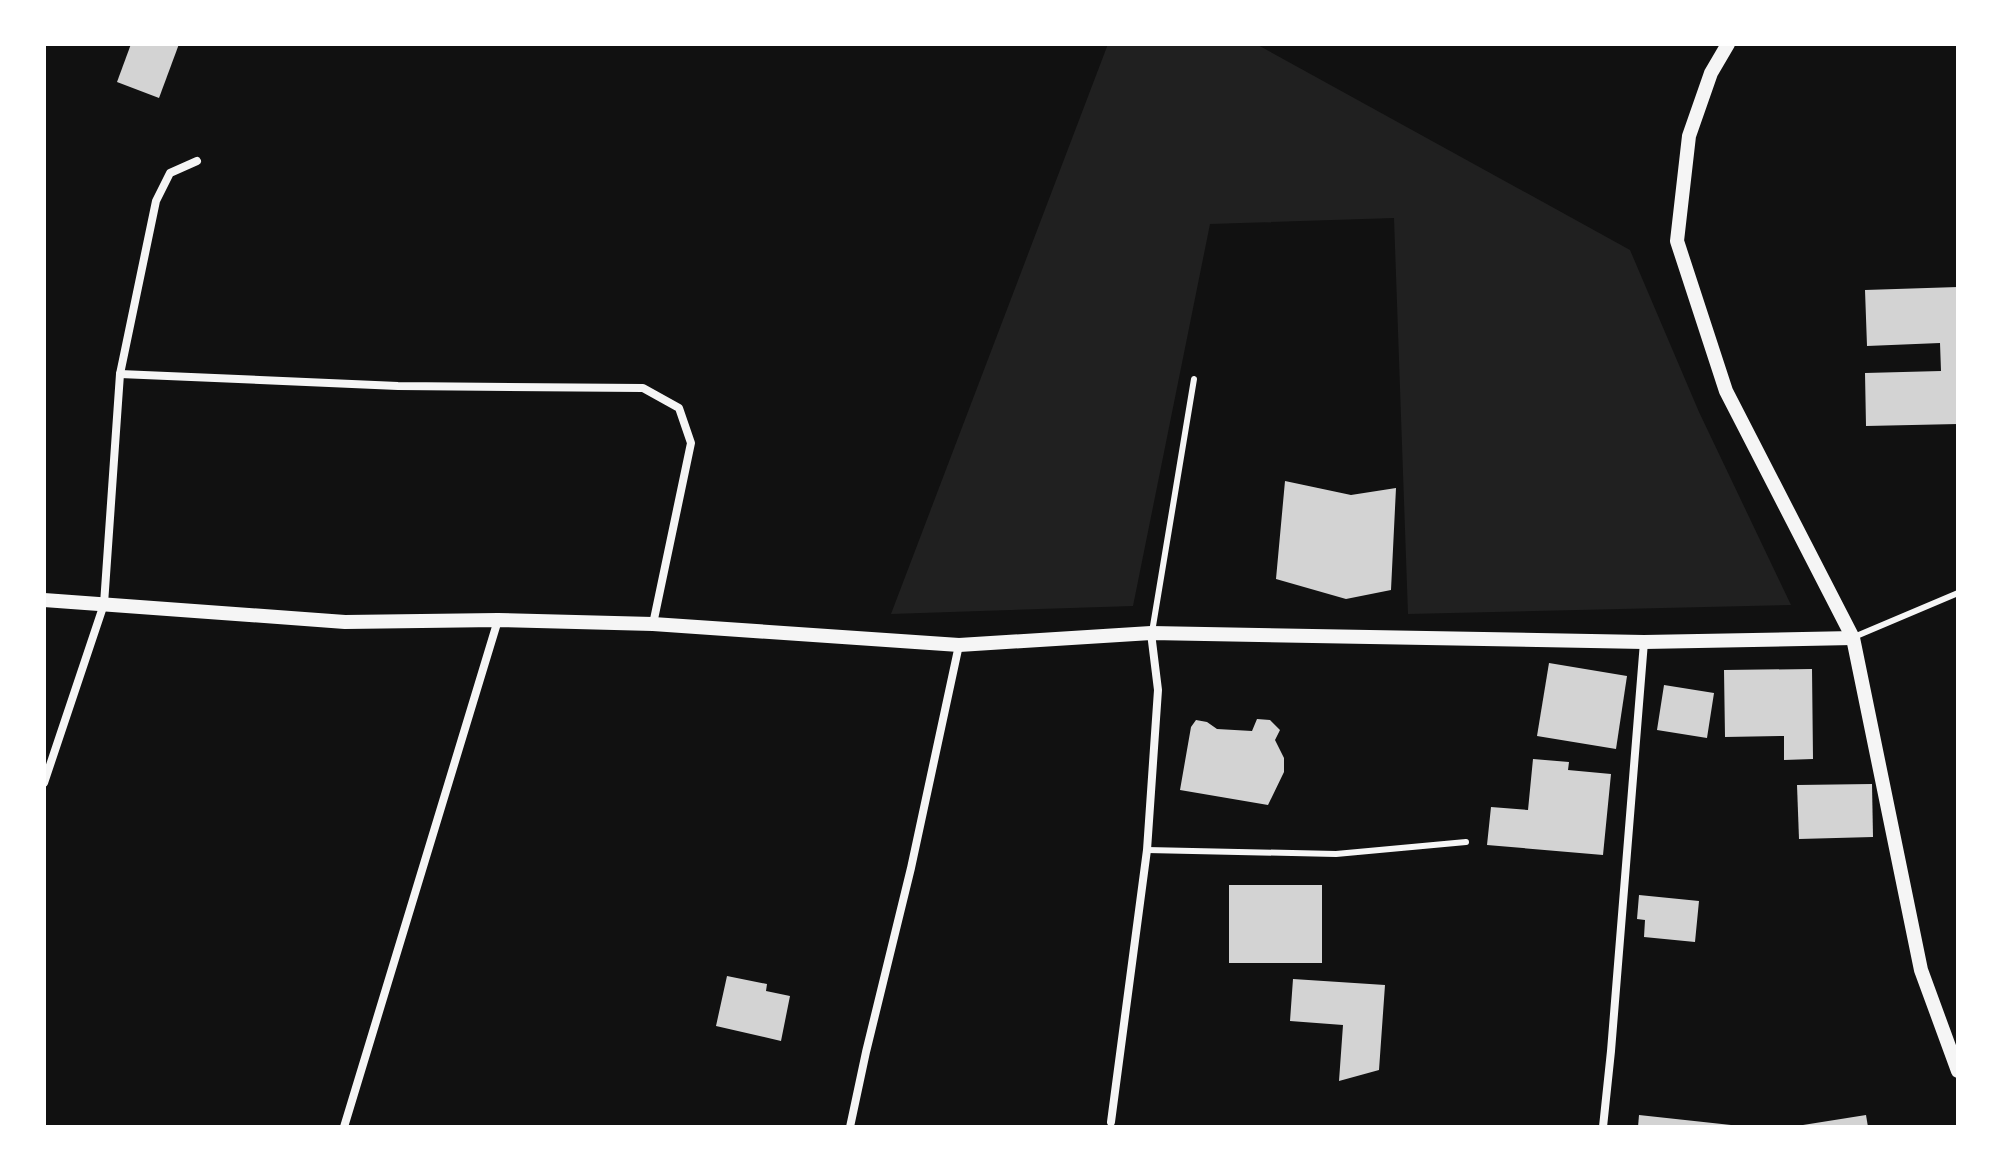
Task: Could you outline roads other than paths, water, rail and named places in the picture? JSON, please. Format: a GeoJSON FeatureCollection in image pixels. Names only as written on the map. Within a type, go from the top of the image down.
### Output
{"type":"FeatureCollection","features":[{"type":"Feature","properties":{"kind":"street"},"geometry":{"type":"LineString","coordinates":[[1728,44],[1711,73],[1689,136],[1677,241],[1726,391],[1853,638],[1921,970],[1958,1071]]}},
{"type":"Feature","properties":{"kind":"street"},"geometry":{"type":"LineString","coordinates":[[44,783],[104,604],[120,374],[156,201],[170,173],[197,161]]}},
{"type":"Feature","properties":{"kind":"street"},"geometry":{"type":"LineString","coordinates":[[120,374],[398,386],[643,388],[679,408],[691,443],[653,624]]}},
{"type":"Feature","properties":{"kind":"street"},"geometry":{"type":"LineString","coordinates":[[44,600],[345,622],[498,620],[653,624],[959,645],[1151,633],[1644,642],[1853,638]]}},
{"type":"Feature","properties":{"kind":"street"},"geometry":{"type":"LineString","coordinates":[[344,1127],[498,620]]}},
{"type":"Feature","properties":{"kind":"street"},"geometry":{"type":"LineString","coordinates":[[1111,1122],[1147,850],[1158,690],[1151,633]]}},
{"type":"Feature","properties":{"kind":"street"},"geometry":{"type":"LineString","coordinates":[[1603,1127],[1644,642]]}},
{"type":"Feature","properties":{"kind":"street"},"geometry":{"type":"LineString","coordinates":[[850,1127],[959,645]]}},
{"type":"Feature","properties":{"kind":"lane"},"geometry":{"type":"LineString","coordinates":[[1151,633],[1194,379]]}},
{"type":"Feature","properties":{"kind":"lane"},"geometry":{"type":"LineString","coordinates":[[1853,638],[1958,593]]}},
{"type":"Feature","properties":{"kind":"lane"},"geometry":{"type":"LineString","coordinates":[[1147,850],[1336,854],[1466,842]]}}]}
